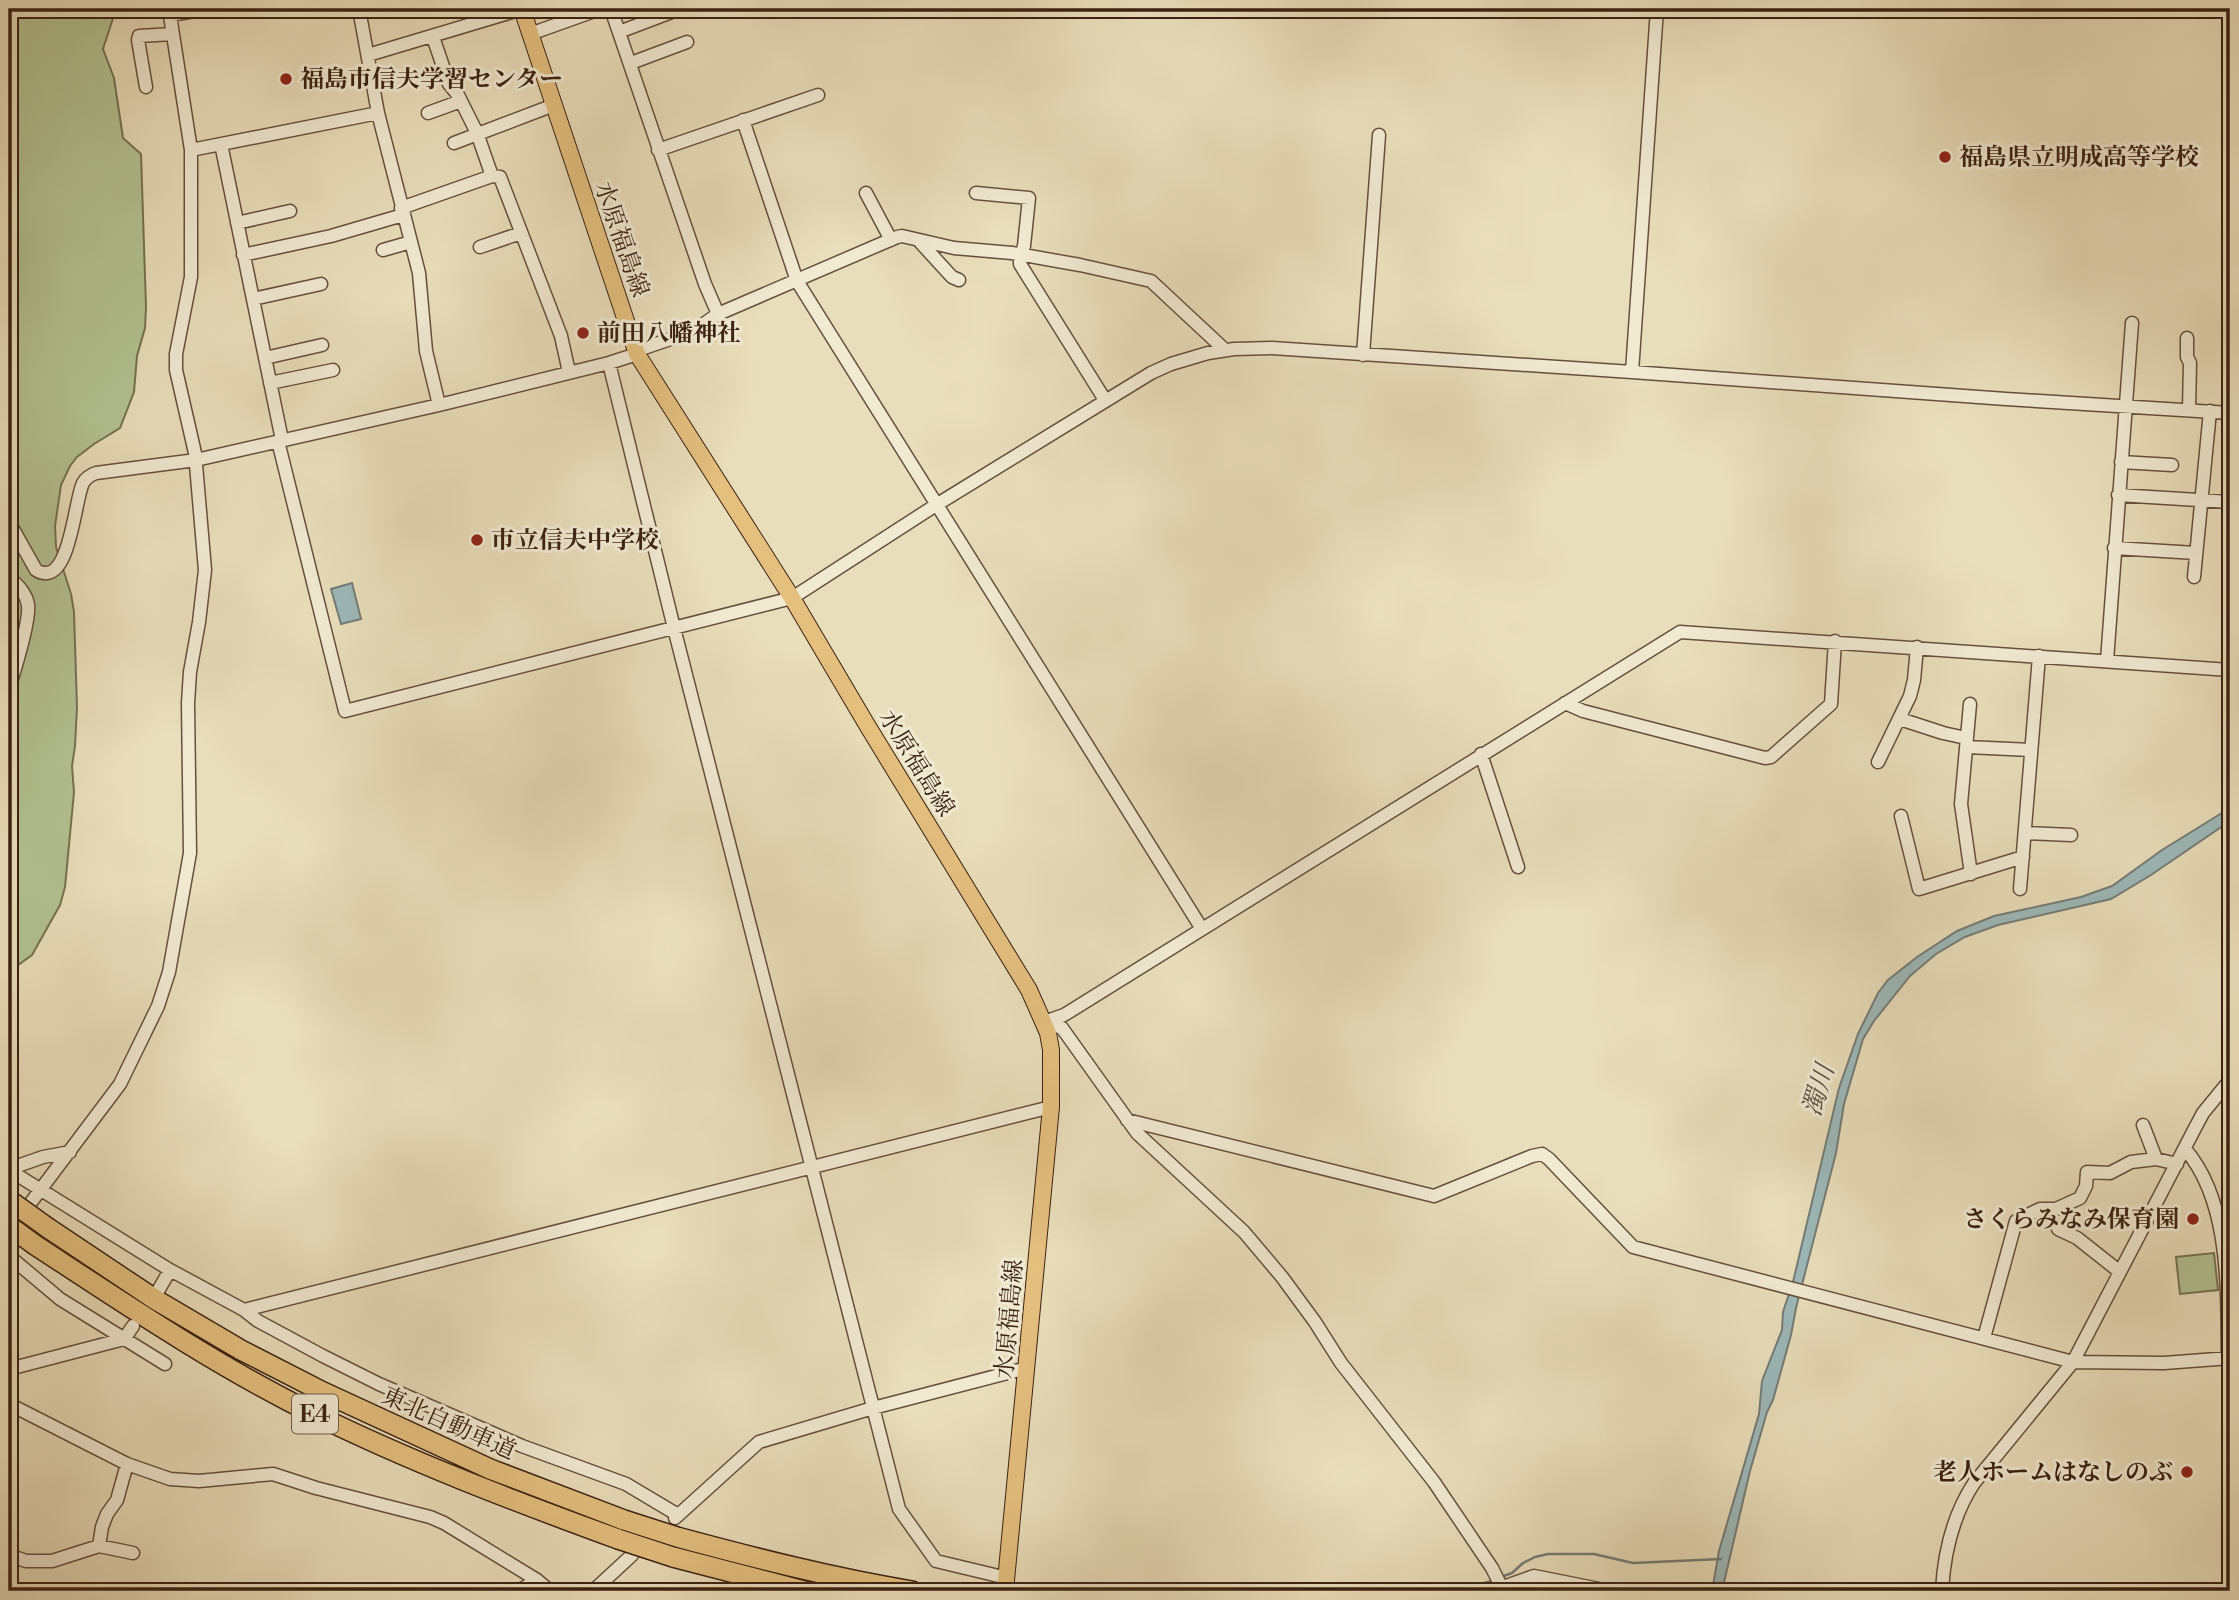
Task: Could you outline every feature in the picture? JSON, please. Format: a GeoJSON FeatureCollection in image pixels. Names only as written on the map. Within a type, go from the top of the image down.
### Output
{"type":"FeatureCollection","features":[{"type":"Feature","properties":{"kind":"highway","name":"東北自動車道"},"geometry":{"type":"LineString","coordinates":[[9,1200],[156,1300],[241,1349],[323,1392],[490,1469],[625,1520],[676,1523],[746,1556],[912,1591]]}},
{"type":"Feature","properties":{"kind":"highway","name":"東北自動車道"},"geometry":{"type":"LineString","coordinates":[[9,1226],[226,1367],[311,1413],[397,1453],[481,1488],[618,1539],[673,1557],[804,1591]]}},
{"type":"Feature","properties":{"kind":"main road","name":"水原福島線"},"geometry":{"type":"LineString","coordinates":[[522,9],[637,354],[792,598],[988,921],[1029,990],[1044,1022],[1051,1050],[1051,1107],[1006,1585]]}},
{"type":"Feature","properties":{"kind":"street"},"geometry":{"type":"LineString","coordinates":[[32,1201],[120,1084],[158,1006],[169,972],[187,874],[190,853],[188,703],[205,570],[195,460],[176,370],[176,354],[191,277],[191,150],[169,12],[207,9]]}},
{"type":"Feature","properties":{"kind":"street"},"geometry":{"type":"LineString","coordinates":[[359,9],[378,113],[419,273],[425,351],[439,405]]}},
{"type":"Feature","properties":{"kind":"street"},"geometry":{"type":"LineString","coordinates":[[368,55],[522,9]]}},
{"type":"Feature","properties":{"kind":"street"},"geometry":{"type":"LineString","coordinates":[[530,34],[600,9]]}},
{"type":"Feature","properties":{"kind":"street"},"geometry":{"type":"LineString","coordinates":[[611,9],[658,150],[718,314]]}},
{"type":"Feature","properties":{"kind":"street"},"geometry":{"type":"LineString","coordinates":[[1632,372],[1657,9]]}},
{"type":"Feature","properties":{"kind":"street"},"geometry":{"type":"LineString","coordinates":[[619,32],[677,10]]}},
{"type":"Feature","properties":{"kind":"street"},"geometry":{"type":"LineString","coordinates":[[146,87],[139,36],[173,34]]}},
{"type":"Feature","properties":{"kind":"street"},"geometry":{"type":"LineString","coordinates":[[433,37],[449,84],[477,133],[492,176]]}},
{"type":"Feature","properties":{"kind":"street"},"geometry":{"type":"LineString","coordinates":[[631,63],[687,42]]}},
{"type":"Feature","properties":{"kind":"street"},"geometry":{"type":"LineString","coordinates":[[658,150],[818,95]]}},
{"type":"Feature","properties":{"kind":"street"},"geometry":{"type":"LineString","coordinates":[[428,113],[461,101]]}},
{"type":"Feature","properties":{"kind":"street"},"geometry":{"type":"LineString","coordinates":[[454,143],[554,105]]}},
{"type":"Feature","properties":{"kind":"street"},"geometry":{"type":"LineString","coordinates":[[191,150],[378,113]]}},
{"type":"Feature","properties":{"kind":"street"},"geometry":{"type":"LineString","coordinates":[[743,120],[797,281],[1202,929]]}},
{"type":"Feature","properties":{"kind":"street"},"geometry":{"type":"LineString","coordinates":[[1363,355],[1379,135]]}},
{"type":"Feature","properties":{"kind":"street"},"geometry":{"type":"LineString","coordinates":[[221,144],[280,440],[345,711],[792,598],[1105,400],[1171,364],[1225,350],[1272,348],[2230,412]]}},
{"type":"Feature","properties":{"kind":"street"},"geometry":{"type":"LineString","coordinates":[[243,255],[331,236],[492,176],[500,177],[561,336],[569,372]]}},
{"type":"Feature","properties":{"kind":"street"},"geometry":{"type":"LineString","coordinates":[[866,193],[891,240]]}},
{"type":"Feature","properties":{"kind":"street"},"geometry":{"type":"LineString","coordinates":[[976,193],[1029,198],[1020,264],[1105,400]]}},
{"type":"Feature","properties":{"kind":"street"},"geometry":{"type":"LineString","coordinates":[[237,223],[290,211]]}},
{"type":"Feature","properties":{"kind":"street"},"geometry":{"type":"LineString","coordinates":[[480,247],[521,233]]}},
{"type":"Feature","properties":{"kind":"street"},"geometry":{"type":"LineString","coordinates":[[9,522],[36,570],[49,574],[60,564],[65,552],[79,495],[89,476],[106,471],[195,460],[439,405],[609,363],[694,331],[718,314],[902,236],[954,248],[1021,254],[1151,281],[1225,350]]}},
{"type":"Feature","properties":{"kind":"street"},"geometry":{"type":"LineString","coordinates":[[383,250],[411,242]]}},
{"type":"Feature","properties":{"kind":"street"},"geometry":{"type":"LineString","coordinates":[[919,242],[952,277],[959,280]]}},
{"type":"Feature","properties":{"kind":"street"},"geometry":{"type":"LineString","coordinates":[[253,299],[321,284]]}},
{"type":"Feature","properties":{"kind":"street"},"geometry":{"type":"LineString","coordinates":[[2106,660],[2132,323]]}},
{"type":"Feature","properties":{"kind":"street"},"geometry":{"type":"LineString","coordinates":[[2188,338],[2189,410]]}},
{"type":"Feature","properties":{"kind":"street"},"geometry":{"type":"LineString","coordinates":[[265,358],[322,345]]}},
{"type":"Feature","properties":{"kind":"street"},"geometry":{"type":"LineString","coordinates":[[609,363],[899,1509],[936,1561],[1006,1585]]}},
{"type":"Feature","properties":{"kind":"street"},"geometry":{"type":"LineString","coordinates":[[270,383],[333,370]]}},
{"type":"Feature","properties":{"kind":"street"},"geometry":{"type":"LineString","coordinates":[[2194,577],[2210,411]]}},
{"type":"Feature","properties":{"kind":"street"},"geometry":{"type":"LineString","coordinates":[[2120,462],[2172,465]]}},
{"type":"Feature","properties":{"kind":"street"},"geometry":{"type":"LineString","coordinates":[[2118,495],[2230,502]]}},
{"type":"Feature","properties":{"kind":"street"},"geometry":{"type":"LineString","coordinates":[[2114,548],[2196,553]]}},
{"type":"Feature","properties":{"kind":"street"},"geometry":{"type":"LineString","coordinates":[[9,577],[21,589],[28,604],[27,618],[9,688]]}},
{"type":"Feature","properties":{"kind":"street"},"geometry":{"type":"LineString","coordinates":[[1044,1022],[1064,1015],[1680,632],[2230,670]]}},
{"type":"Feature","properties":{"kind":"street"},"geometry":{"type":"LineString","coordinates":[[1565,703],[1583,711],[1673,735],[1765,758],[1771,757],[1831,704],[1836,641]]}},
{"type":"Feature","properties":{"kind":"street"},"geometry":{"type":"LineString","coordinates":[[1878,762],[1910,696],[1917,647]]}},
{"type":"Feature","properties":{"kind":"street"},"geometry":{"type":"LineString","coordinates":[[2020,890],[2039,656]]}},
{"type":"Feature","properties":{"kind":"street"},"geometry":{"type":"LineString","coordinates":[[1970,704],[1961,815],[1971,874]]}},
{"type":"Feature","properties":{"kind":"street"},"geometry":{"type":"LineString","coordinates":[[1900,719],[1966,743],[2031,750]]}},
{"type":"Feature","properties":{"kind":"street"},"geometry":{"type":"LineString","coordinates":[[1481,754],[1518,867]]}},
{"type":"Feature","properties":{"kind":"street"},"geometry":{"type":"LineString","coordinates":[[1901,816],[1919,890],[2023,857]]}},
{"type":"Feature","properties":{"kind":"street"},"geometry":{"type":"LineString","coordinates":[[2025,832],[2071,835]]}},
{"type":"Feature","properties":{"kind":"street"},"geometry":{"type":"LineString","coordinates":[[1044,1022],[1062,1028],[1137,1133],[1244,1232],[1282,1277],[1315,1321],[1341,1363],[1434,1482],[1492,1568],[1497,1590],[1534,1576],[1609,1591]]}},
{"type":"Feature","properties":{"kind":"street"},"geometry":{"type":"LineString","coordinates":[[1942,1591],[1950,1535],[1962,1502],[1974,1483],[2073,1362],[2203,1113],[2230,1080]]}},
{"type":"Feature","properties":{"kind":"street"},"geometry":{"type":"LineString","coordinates":[[244,1310],[1051,1107]]}},
{"type":"Feature","properties":{"kind":"street"},"geometry":{"type":"LineString","coordinates":[[1127,1120],[1434,1196],[1542,1154],[1633,1247],[2073,1362],[2164,1363],[2229,1360],[2226,1273],[2220,1231],[2211,1196],[2200,1169],[2185,1149]]}},
{"type":"Feature","properties":{"kind":"street"},"geometry":{"type":"LineString","coordinates":[[2143,1125],[2155,1159]]}},
{"type":"Feature","properties":{"kind":"street"},"geometry":{"type":"LineString","coordinates":[[9,1170],[43,1157],[70,1152]]}},
{"type":"Feature","properties":{"kind":"street"},"geometry":{"type":"LineString","coordinates":[[1984,1338],[2016,1221],[2040,1209],[2056,1209],[2080,1198],[2087,1172],[2110,1173],[2131,1162],[2155,1159],[2177,1164]]}},
{"type":"Feature","properties":{"kind":"street"},"geometry":{"type":"LineString","coordinates":[[9,1170],[170,1270],[301,1345],[379,1384],[522,1446],[626,1484],[676,1523],[759,1442],[873,1408],[1027,1368]]}},
{"type":"Feature","properties":{"kind":"street"},"geometry":{"type":"LineString","coordinates":[[2058,1229],[2077,1238],[2120,1272]]}},
{"type":"Feature","properties":{"kind":"street"},"geometry":{"type":"LineString","coordinates":[[9,1256],[60,1299],[164,1364]]}},
{"type":"Feature","properties":{"kind":"street"},"geometry":{"type":"LineString","coordinates":[[158,1291],[170,1270]]}},
{"type":"Feature","properties":{"kind":"street"},"geometry":{"type":"LineString","coordinates":[[9,1370],[124,1339],[133,1326]]}},
{"type":"Feature","properties":{"kind":"street"},"geometry":{"type":"LineString","coordinates":[[9,1404],[127,1464],[170,1479],[199,1481],[273,1474],[316,1488],[430,1517],[537,1580],[550,1591]]}},
{"type":"Feature","properties":{"kind":"street"},"geometry":{"type":"LineString","coordinates":[[99,1546],[102,1527],[117,1500],[127,1464]]}},
{"type":"Feature","properties":{"kind":"street"},"geometry":{"type":"LineString","coordinates":[[9,1555],[26,1561],[52,1561],[99,1546],[133,1553]]}},
{"type":"Feature","properties":{"kind":"street"},"geometry":{"type":"LineString","coordinates":[[593,1591],[632,1555]]}},
{"type":"Feature","properties":{"kind":"street"},"geometry":{"type":"LineString","coordinates":[[509,1591],[522,1589],[537,1580]]}},
{"type":"Feature","properties":{"kind":"green space"},"geometry":{"type":"Polygon","coordinates":[[[9,9],[116,9],[103,49],[114,78],[123,138],[141,154],[146,307],[134,392],[120,428],[77,457],[61,485],[55,526],[56,547],[74,612],[77,707],[72,766],[74,792],[65,887],[60,905],[32,955],[9,968],[9,9]]]}},
{"type":"Feature","properties":{"kind":"green space"},"geometry":{"type":"Polygon","coordinates":[[[2214,1253],[2218,1290],[2180,1294],[2176,1257],[2214,1253]]]}},
{"type":"Feature","properties":{"kind":"water"},"geometry":{"type":"Polygon","coordinates":[[[352,583],[361,619],[341,624],[331,589],[352,583]]]}},
{"type":"Feature","properties":{"kind":"water","name":"濁川"},"geometry":{"type":"Polygon","coordinates":[[[2230,808],[2230,821],[2111,899],[1998,925],[1965,937],[1936,954],[1910,976],[1874,1021],[1863,1039],[1844,1104],[1836,1153],[1791,1335],[1750,1471],[1722,1591],[1712,1591],[1719,1551],[1759,1414],[1762,1381],[1782,1330],[1783,1312],[1793,1282],[1839,1088],[1858,1034],[1878,993],[1888,980],[1917,957],[1957,931],[1994,916],[2081,897],[2112,886],[2162,850],[2230,808]]]}},
{"type":"Feature","properties":{"kind":"waterway"},"geometry":{"type":"LineString","coordinates":[[1501,1577],[1512,1573],[1535,1557],[1548,1554],[1594,1554],[1633,1563],[1721,1559]]}},
{"type":"Feature","properties":{"kind":"waterway"},"geometry":{"type":"LineString","coordinates":[[1455,1591],[1495,1580]]}},
{"type":"Feature","properties":{"kind":"waterway"},"geometry":{"type":"LineString","coordinates":[[1117,1591],[1150,1585],[1209,1591]]}},
{"type":"Feature","properties":{"kind":"place","name":"福島市信夫学習センター"},"geometry":{"type":"Point","coordinates":[286,79]}},
{"type":"Feature","properties":{"kind":"place","name":"福島県立明成高等学校"},"geometry":{"type":"Point","coordinates":[1945,157]}},
{"type":"Feature","properties":{"kind":"place","name":"前田八幡神社"},"geometry":{"type":"Point","coordinates":[583,333]}},
{"type":"Feature","properties":{"kind":"place","name":"市立信夫中学校"},"geometry":{"type":"Point","coordinates":[477,540]}},
{"type":"Feature","properties":{"kind":"place","name":"さくらみなみ保育園"},"geometry":{"type":"Point","coordinates":[2193,1219]}},
{"type":"Feature","properties":{"kind":"place","name":"老人ホームはなしのぶ"},"geometry":{"type":"Point","coordinates":[2187,1472]}}]}
